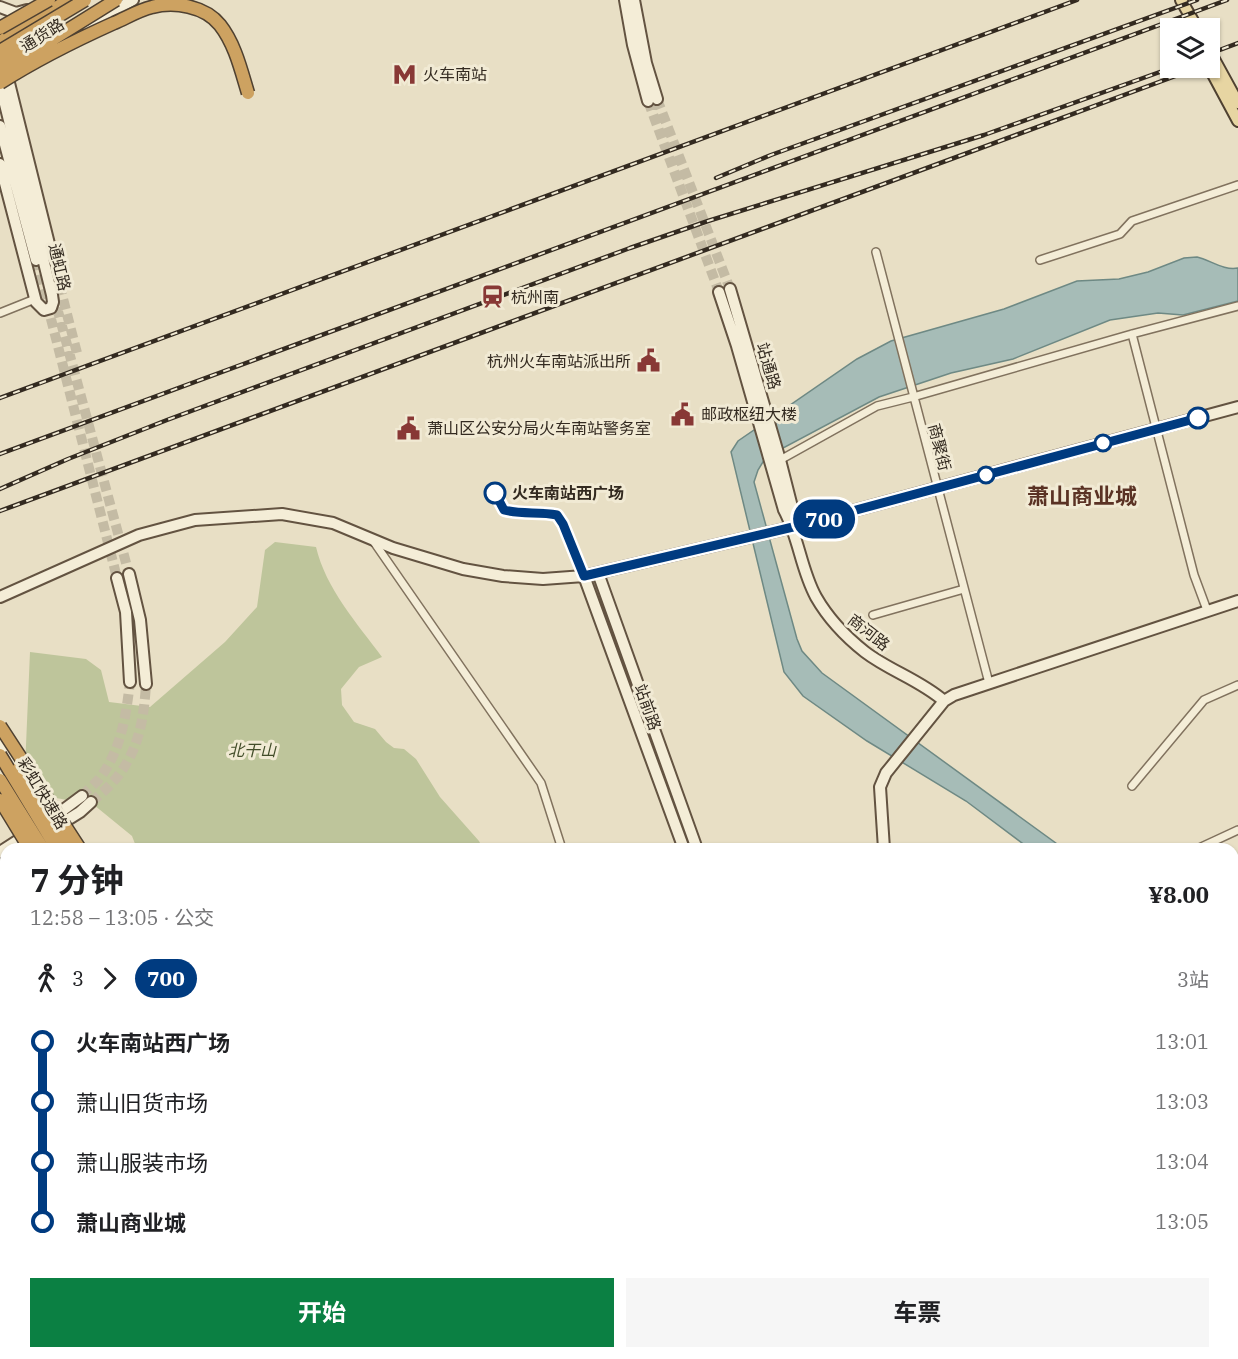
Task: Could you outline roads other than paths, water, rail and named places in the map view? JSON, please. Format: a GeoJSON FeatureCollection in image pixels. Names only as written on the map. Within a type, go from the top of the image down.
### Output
{"type":"FeatureCollection","features":[{"type":"Feature","properties":{"kind":"highway"},"geometry":{"type":"LineString","coordinates":[[0,28],[49,0]]}},
{"type":"Feature","properties":{"kind":"highway"},"geometry":{"type":"LineString","coordinates":[[0,40],[69,0]]}},
{"type":"Feature","properties":{"kind":"highway"},"geometry":{"type":"LineString","coordinates":[[0,49],[86,0]]}},
{"type":"Feature","properties":{"kind":"highway"},"geometry":{"type":"LineString","coordinates":[[0,62],[110,0]]}},
{"type":"Feature","properties":{"kind":"highway"},"geometry":{"type":"LineString","coordinates":[[2,78],[116,0]]}},
{"type":"Feature","properties":{"kind":"highway"},"geometry":{"type":"LineString","coordinates":[[2,78],[67,44],[152,7],[179,5],[202,11],[219,24],[235,51],[248,93]]}},
{"type":"Feature","properties":{"kind":"highway"},"geometry":{"type":"LineString","coordinates":[[0,726],[76,843]]}},
{"type":"Feature","properties":{"kind":"highway"},"geometry":{"type":"LineString","coordinates":[[0,736],[63,843]]}},
{"type":"Feature","properties":{"kind":"highway","name":"彩虹快速路"},"geometry":{"type":"LineString","coordinates":[[0,755],[53,843]]}},
{"type":"Feature","properties":{"kind":"highway","name":"彩虹快速路"},"geometry":{"type":"LineString","coordinates":[[0,780],[39,843]]}},
{"type":"Feature","properties":{"kind":"highway"},"geometry":{"type":"LineString","coordinates":[[0,800],[31,843]]}},
{"type":"Feature","properties":{"kind":"highway"},"geometry":{"type":"LineString","coordinates":[[0,815],[17,843]]}},
{"type":"Feature","properties":{"kind":"main road","name":"通货路"},"geometry":{"type":"LineString","coordinates":[[0,40],[59,0]]}},
{"type":"Feature","properties":{"kind":"main road"},"geometry":{"type":"LineString","coordinates":[[0,7],[16,13],[59,0]]}},
{"type":"Feature","properties":{"kind":"main road","name":"通货路"},"geometry":{"type":"LineString","coordinates":[[2,78],[82,28],[133,0]]}},
{"type":"Feature","properties":{"kind":"main road"},"geometry":{"type":"LineString","coordinates":[[625,0],[633,45],[652,100],[634,0]]}},
{"type":"Feature","properties":{"kind":"main road"},"geometry":{"type":"LineString","coordinates":[[1174,0],[1184,18]]}},
{"type":"Feature","properties":{"kind":"main road"},"geometry":{"type":"LineString","coordinates":[[1181,0],[1191,18]]}},
{"type":"Feature","properties":{"kind":"main road","name":"通虹路"},"geometry":{"type":"LineString","coordinates":[[0,49],[3,96],[52,295],[51,308],[44,310],[39,307],[35,299],[0,164]]}},
{"type":"Feature","properties":{"kind":"main road"},"geometry":{"type":"LineString","coordinates":[[1220,70],[1238,103]]}},
{"type":"Feature","properties":{"kind":"main road","name":"通虹路"},"geometry":{"type":"LineString","coordinates":[[2,78],[52,256]]}},
{"type":"Feature","properties":{"kind":"main road"},"geometry":{"type":"LineString","coordinates":[[1215,78],[1238,122]]}},
{"type":"Feature","properties":{"kind":"main road","name":"通虹路"},"geometry":{"type":"LineString","coordinates":[[0,126],[36,260]]}},
{"type":"Feature","properties":{"kind":"main road","name":"站通路"},"geometry":{"type":"LineString","coordinates":[[724,290],[775,462],[792,507],[793,527]]}},
{"type":"Feature","properties":{"kind":"main road"},"geometry":{"type":"LineString","coordinates":[[0,597],[139,535],[195,520],[282,514],[333,523],[428,560],[463,569],[503,576],[543,579],[584,576],[793,527],[1238,407]]}},
{"type":"Feature","properties":{"kind":"main road","name":"商河路"},"geometry":{"type":"LineString","coordinates":[[793,527],[802,561],[816,597],[838,628],[866,653],[928,688],[944,701]]}},
{"type":"Feature","properties":{"kind":"main road"},"geometry":{"type":"LineString","coordinates":[[598,573],[695,843]]}},
{"type":"Feature","properties":{"kind":"main road"},"geometry":{"type":"LineString","coordinates":[[131,574],[140,620],[146,684]]}},
{"type":"Feature","properties":{"kind":"main road","name":"站前路"},"geometry":{"type":"LineString","coordinates":[[584,576],[682,843]]}},
{"type":"Feature","properties":{"kind":"main road"},"geometry":{"type":"LineString","coordinates":[[117,578],[126,612],[130,682]]}},
{"type":"Feature","properties":{"kind":"main road"},"geometry":{"type":"LineString","coordinates":[[884,843],[880,787],[886,773],[944,701],[954,694],[1238,601]]}},
{"type":"Feature","properties":{"kind":"main road"},"geometry":{"type":"LineString","coordinates":[[0,744],[49,825],[62,843]]}},
{"type":"Feature","properties":{"kind":"main road"},"geometry":{"type":"LineString","coordinates":[[0,789],[31,843],[49,825],[87,799]]}},
{"type":"Feature","properties":{"kind":"street"},"geometry":{"type":"LineString","coordinates":[[1040,260],[1120,234],[1132,220],[1238,185]]}},
{"type":"Feature","properties":{"kind":"street","name":"商聚街"},"geometry":{"type":"LineString","coordinates":[[876,252],[989,683]]}},
{"type":"Feature","properties":{"kind":"street"},"geometry":{"type":"LineString","coordinates":[[0,313],[35,299]]}},
{"type":"Feature","properties":{"kind":"street"},"geometry":{"type":"LineString","coordinates":[[775,462],[877,406],[1238,306]]}},
{"type":"Feature","properties":{"kind":"street"},"geometry":{"type":"LineString","coordinates":[[1132,334],[1194,575],[1208,610]]}},
{"type":"Feature","properties":{"kind":"street"},"geometry":{"type":"LineString","coordinates":[[372,540],[541,783],[560,843]]}},
{"type":"Feature","properties":{"kind":"street"},"geometry":{"type":"LineString","coordinates":[[873,615],[964,589]]}},
{"type":"Feature","properties":{"kind":"street"},"geometry":{"type":"LineString","coordinates":[[1132,786],[1204,700],[1238,685]]}},
{"type":"Feature","properties":{"kind":"street"},"geometry":{"type":"LineString","coordinates":[[1210,843],[1238,830]]}},
{"type":"Feature","properties":{"kind":"water"},"geometry":{"type":"Polygon","coordinates":[[[1197,257],[1222,267],[1238,268],[1238,301],[1183,315],[1158,313],[1110,320],[1013,359],[951,373],[879,397],[766,457],[754,482],[802,651],[822,673],[1056,843],[1022,843],[966,801],[867,741],[803,696],[784,672],[731,452],[738,441],[857,359],[891,341],[1004,309],[1077,281],[1119,279],[1148,272],[1184,258],[1197,257]]]}},
{"type":"Feature","properties":{"kind":"tunnel"},"geometry":{"type":"LineString","coordinates":[[657,99],[730,289]]}},
{"type":"Feature","properties":{"kind":"tunnel"},"geometry":{"type":"LineString","coordinates":[[648,101],[719,292]]}},
{"type":"Feature","properties":{"kind":"tunnel"},"geometry":{"type":"LineString","coordinates":[[52,256],[77,353]]}},
{"type":"Feature","properties":{"kind":"tunnel"},"geometry":{"type":"LineString","coordinates":[[36,260],[117,578]]}},
{"type":"Feature","properties":{"kind":"tunnel"},"geometry":{"type":"LineString","coordinates":[[53,293],[129,574]]}},
{"type":"Feature","properties":{"kind":"tunnel"},"geometry":{"type":"LineString","coordinates":[[82,796],[99,779],[113,757],[124,720],[130,682]]}},
{"type":"Feature","properties":{"kind":"tunnel"},"geometry":{"type":"LineString","coordinates":[[91,802],[117,777],[133,750],[142,719],[146,684]]}},
{"type":"Feature","properties":{"kind":"railway"},"geometry":{"type":"LineString","coordinates":[[0,398],[1077,0]]}},
{"type":"Feature","properties":{"kind":"railway"},"geometry":{"type":"LineString","coordinates":[[716,178],[771,155],[1197,0]]}},
{"type":"Feature","properties":{"kind":"railway"},"geometry":{"type":"LineString","coordinates":[[0,454],[1227,0]]}},
{"type":"Feature","properties":{"kind":"railway"},"geometry":{"type":"LineString","coordinates":[[1220,50],[1238,43]]}},
{"type":"Feature","properties":{"kind":"railway"},"geometry":{"type":"LineString","coordinates":[[0,489],[167,420],[630,248],[708,221],[984,135],[1160,72]]}},
{"type":"Feature","properties":{"kind":"railway"},"geometry":{"type":"LineString","coordinates":[[0,511],[1170,78]]}},
{"type":"Feature","properties":{"kind":"place","name":"火车南站"},"geometry":{"type":"Point","coordinates":[405,74]}},
{"type":"Feature","properties":{"kind":"place","name":"杭州南"},"geometry":{"type":"Point","coordinates":[493,297]}},
{"type":"Feature","properties":{"kind":"place","name":"杭州火车南站派出所"},"geometry":{"type":"Point","coordinates":[649,361]}},
{"type":"Feature","properties":{"kind":"place","name":"邮政枢纽大楼"},"geometry":{"type":"Point","coordinates":[683,414]}},
{"type":"Feature","properties":{"kind":"place","name":"萧山区公安分局火车南站警务室"},"geometry":{"type":"Point","coordinates":[409,428]}},
{"type":"Feature","properties":{"kind":"place","name":"火车南站西广场"},"geometry":{"type":"Point","coordinates":[495,493]}},
{"type":"Feature","properties":{"kind":"district","name":"萧山商业城"},"geometry":{"type":"Point","coordinates":[1082,495]}},
{"type":"Feature","properties":{"kind":"park label","name":"北干山"},"geometry":{"type":"Point","coordinates":[252,750]}}]}
